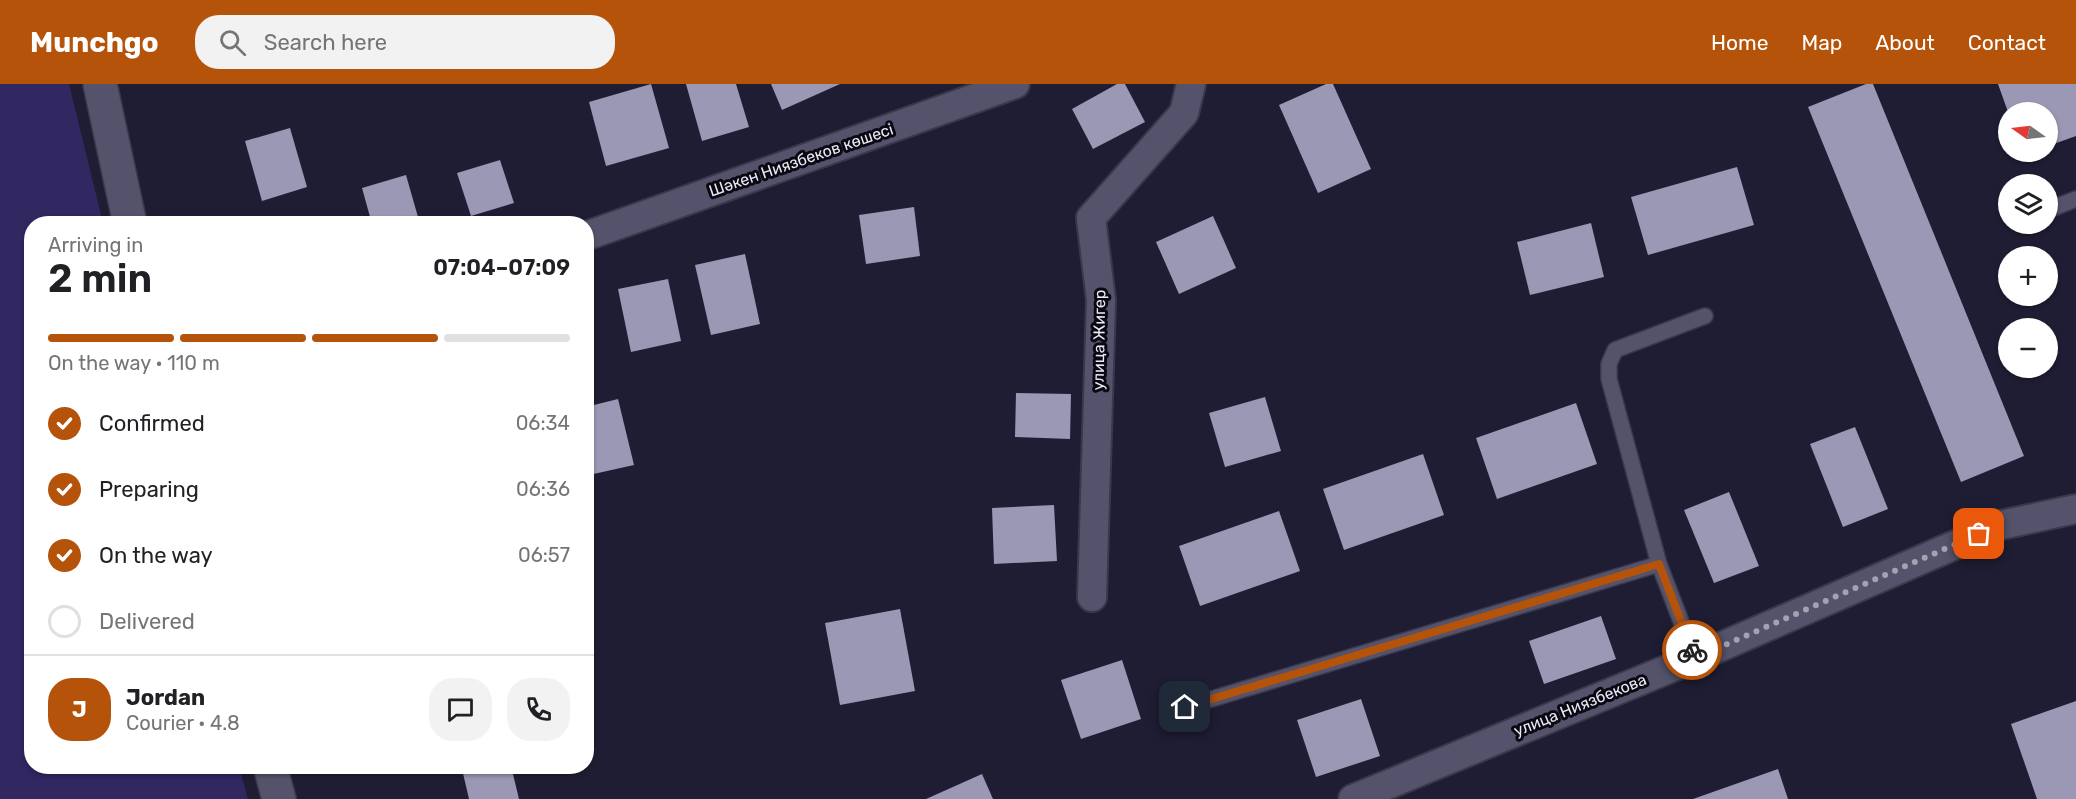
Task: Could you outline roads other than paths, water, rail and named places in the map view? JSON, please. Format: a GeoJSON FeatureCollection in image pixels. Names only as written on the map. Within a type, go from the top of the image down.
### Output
{"type":"FeatureCollection","features":[{"type":"Feature","properties":{"kind":"main road"},"geometry":{"type":"LineString","coordinates":[[100,84],[128,216]]}},
{"type":"Feature","properties":{"kind":"main road"},"geometry":{"type":"LineString","coordinates":[[272,774],[279,799]]}},
{"type":"Feature","properties":{"kind":"street","name":"Шәкен Ниязбеков көшесі"},"geometry":{"type":"LineString","coordinates":[[594,233],[1016,84]]}},
{"type":"Feature","properties":{"kind":"street","name":"улица Жигер"},"geometry":{"type":"LineString","coordinates":[[1092,597],[1101,300],[1091,218],[1184,113],[1191,84]]}},
{"type":"Feature","properties":{"kind":"street","name":"улица Ниязбекова"},"geometry":{"type":"LineString","coordinates":[[1353,799],[1695,658],[2001,525],[2076,509]]}},
{"type":"Feature","properties":{"kind":"lane"},"geometry":{"type":"LineString","coordinates":[[2058,206],[2076,199]]}},
{"type":"Feature","properties":{"kind":"lane"},"geometry":{"type":"LineString","coordinates":[[1695,658],[1659,564],[1609,379],[1609,364],[1615,350],[1705,316]]}},
{"type":"Feature","properties":{"kind":"lane"},"geometry":{"type":"LineString","coordinates":[[1185,707],[1659,564]]}}]}
